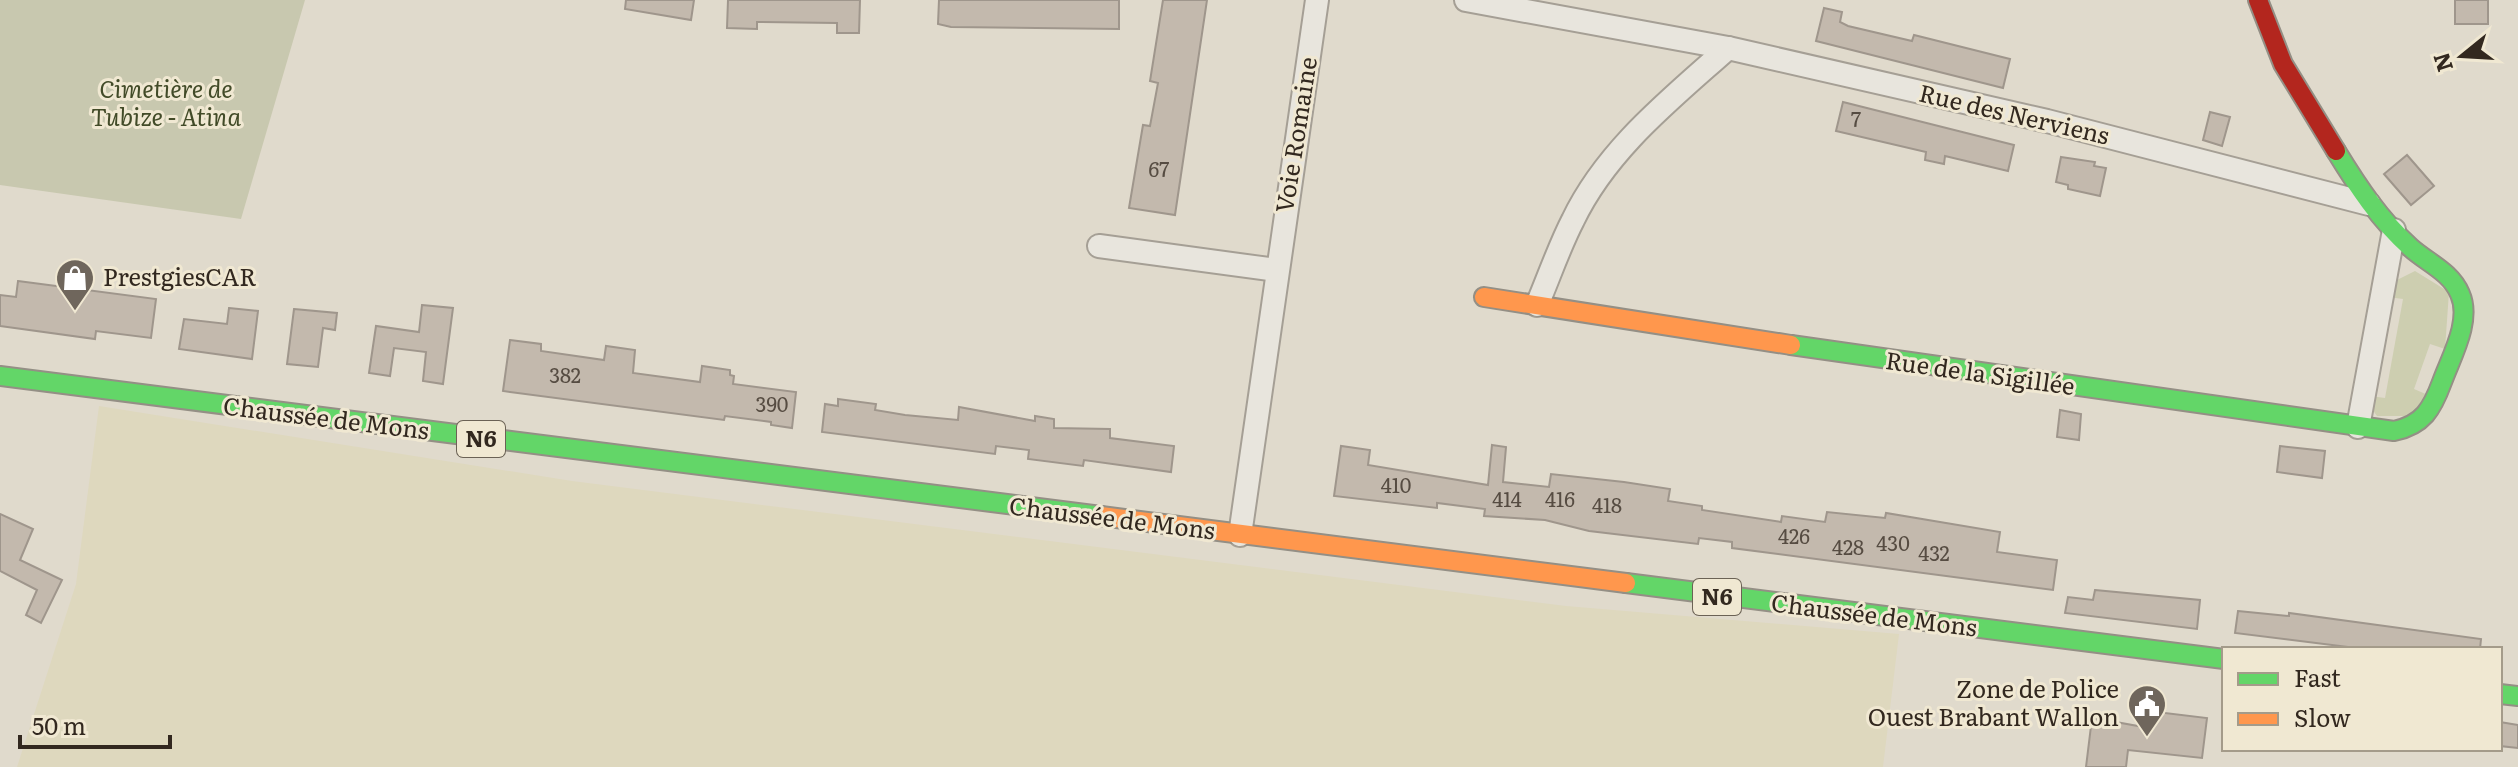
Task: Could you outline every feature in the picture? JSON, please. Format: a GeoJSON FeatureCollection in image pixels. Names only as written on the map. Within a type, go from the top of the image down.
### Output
{"type":"FeatureCollection","features":[{"type":"Feature","properties":{"kind":"main road"},"geometry":{"type":"LineString","coordinates":[[2258,0],[2283,64],[2369,204],[2394,230]]}},
{"type":"Feature","properties":{"kind":"main road","name":"Rue de la Sigillée"},"geometry":{"type":"LineString","coordinates":[[1484,297],[1981,375],[2358,427],[2405,430],[2422,421],[2432,408],[2464,314],[2461,295],[2453,282],[2394,230]]}},
{"type":"Feature","properties":{"kind":"main road","name":"Chaussée de Mons"},"geometry":{"type":"LineString","coordinates":[[0,376],[2222,659]]}},
{"type":"Feature","properties":{"kind":"street","name":"Voie Romaine"},"geometry":{"type":"LineString","coordinates":[[1240,535],[1317,0]]}},
{"type":"Feature","properties":{"kind":"street","name":"Rue des Nerviens"},"geometry":{"type":"LineString","coordinates":[[1466,0],[1728,48],[2047,121],[2369,204]]}},
{"type":"Feature","properties":{"kind":"street"},"geometry":{"type":"LineString","coordinates":[[1537,305],[1573,218],[1604,170],[1648,119],[1728,48]]}},
{"type":"Feature","properties":{"kind":"street"},"geometry":{"type":"LineString","coordinates":[[2358,427],[2394,230]]}},
{"type":"Feature","properties":{"kind":"street"},"geometry":{"type":"LineString","coordinates":[[1099,246],[1276,270]]}},
{"type":"Feature","properties":{"kind":"shaded area"},"geometry":{"type":"Polygon","coordinates":[[[99,406],[572,481],[1566,606],[1899,634],[1883,767],[17,767],[76,584],[99,406]]]}},
{"type":"Feature","properties":{"kind":"green space","name":"Cimetière de Tubize - Atina"},"geometry":{"type":"Polygon","coordinates":[[[0,0],[305,0],[241,219],[0,185],[0,0]]]}},
{"type":"Feature","properties":{"kind":"green space"},"geometry":{"type":"Polygon","coordinates":[[[2415,271],[2449,292],[2445,349],[2430,344],[2414,389],[2428,395],[2415,416],[2377,416],[2372,409],[2370,396],[2385,398],[2403,299],[2388,297],[2397,280],[2415,271]]]}},
{"type":"Feature","properties":{"kind":"building"},"geometry":{"type":"Polygon","coordinates":[[[626,0],[694,0],[691,20],[625,9],[626,0]]]}},
{"type":"Feature","properties":{"kind":"building"},"geometry":{"type":"Polygon","coordinates":[[[728,0],[860,0],[859,33],[837,33],[837,23],[757,22],[757,29],[727,28],[728,0]]]}},
{"type":"Feature","properties":{"kind":"building"},"geometry":{"type":"Polygon","coordinates":[[[939,0],[1119,0],[1119,29],[951,27],[938,24],[939,0]]]}},
{"type":"Feature","properties":{"kind":"building"},"geometry":{"type":"Polygon","coordinates":[[[1163,0],[1207,0],[1175,215],[1129,208],[1143,125],[1150,126],[1158,83],[1150,81],[1163,0]]]}},
{"type":"Feature","properties":{"kind":"building"},"geometry":{"type":"Polygon","coordinates":[[[2455,0],[2488,0],[2488,24],[2455,24],[2455,0]]]}},
{"type":"Feature","properties":{"kind":"building"},"geometry":{"type":"Polygon","coordinates":[[[1824,8],[1842,12],[1840,22],[1848,26],[1912,41],[1914,35],[2010,59],[2003,88],[1816,41],[1824,8]]]}},
{"type":"Feature","properties":{"kind":"building"},"geometry":{"type":"Polygon","coordinates":[[[1843,102],[2014,145],[2008,171],[1945,156],[1944,164],[1925,160],[1926,152],[1836,131],[1843,102]]]}},
{"type":"Feature","properties":{"kind":"building"},"geometry":{"type":"Polygon","coordinates":[[[2210,112],[2230,117],[2222,146],[2203,140],[2210,112]]]}},
{"type":"Feature","properties":{"kind":"building"},"geometry":{"type":"Polygon","coordinates":[[[2407,155],[2434,186],[2411,205],[2384,174],[2407,155]]]}},
{"type":"Feature","properties":{"kind":"building"},"geometry":{"type":"Polygon","coordinates":[[[2061,157],[2095,162],[2094,166],[2106,168],[2100,196],[2068,189],[2068,185],[2056,182],[2061,157]]]}},
{"type":"Feature","properties":{"kind":"building"},"geometry":{"type":"Polygon","coordinates":[[[18,281],[156,299],[151,338],[96,331],[95,339],[0,326],[0,295],[16,297],[18,281]]]}},
{"type":"Feature","properties":{"kind":"building"},"geometry":{"type":"Polygon","coordinates":[[[422,305],[453,308],[443,384],[423,381],[426,352],[394,348],[390,376],[369,373],[376,326],[419,332],[422,305]]]}},
{"type":"Feature","properties":{"kind":"building"},"geometry":{"type":"Polygon","coordinates":[[[229,308],[258,311],[252,359],[179,349],[184,319],[227,324],[229,308]]]}},
{"type":"Feature","properties":{"kind":"building"},"geometry":{"type":"Polygon","coordinates":[[[294,309],[337,313],[335,330],[323,328],[318,367],[287,364],[294,309]]]}},
{"type":"Feature","properties":{"kind":"building"},"geometry":{"type":"Polygon","coordinates":[[[510,340],[541,344],[541,351],[604,360],[606,346],[635,350],[633,373],[700,382],[702,366],[730,370],[730,375],[734,376],[733,384],[796,392],[792,428],[725,416],[724,420],[503,391],[510,340]]]}},
{"type":"Feature","properties":{"kind":"building"},"geometry":{"type":"Polygon","coordinates":[[[838,399],[876,404],[875,410],[905,415],[958,420],[959,407],[1035,421],[1035,416],[1054,419],[1054,428],[1110,429],[1110,438],[1174,446],[1171,472],[1084,460],[1083,466],[1028,459],[1029,450],[996,446],[995,454],[822,432],[825,404],[838,406],[838,399]]]}},
{"type":"Feature","properties":{"kind":"building"},"geometry":{"type":"Polygon","coordinates":[[[2060,410],[2081,414],[2079,440],[2057,437],[2060,410]]]}},
{"type":"Feature","properties":{"kind":"building"},"geometry":{"type":"Polygon","coordinates":[[[1492,445],[1506,447],[1503,482],[1549,487],[1551,474],[1670,489],[1668,501],[1702,506],[1702,510],[1781,522],[1782,516],[1825,522],[1827,512],[1885,518],[1886,513],[2000,532],[1997,552],[2057,560],[2053,590],[1732,548],[1732,542],[1699,538],[1698,544],[1589,531],[1545,520],[1484,516],[1485,509],[1437,503],[1437,508],[1334,496],[1341,446],[1370,450],[1368,465],[1488,485],[1492,445]]]}},
{"type":"Feature","properties":{"kind":"building"},"geometry":{"type":"Polygon","coordinates":[[[2280,446],[2325,451],[2322,478],[2277,472],[2280,446]]]}},
{"type":"Feature","properties":{"kind":"building"},"geometry":{"type":"Polygon","coordinates":[[[0,514],[33,529],[20,560],[62,580],[41,623],[26,615],[37,590],[0,571],[0,514]]]}},
{"type":"Feature","properties":{"kind":"building"},"geometry":{"type":"Polygon","coordinates":[[[2095,590],[2200,600],[2197,629],[2065,613],[2068,597],[2093,600],[2095,590]]]}},
{"type":"Feature","properties":{"kind":"building"},"geometry":{"type":"Polygon","coordinates":[[[2238,611],[2289,616],[2289,613],[2481,639],[2480,647],[2348,647],[2235,633],[2238,611]]]}},
{"type":"Feature","properties":{"kind":"building","name":"Zone de Police Ouest Brabant Wallon"},"geometry":{"type":"Polygon","coordinates":[[[2140,710],[2207,718],[2202,758],[2128,750],[2126,767],[2086,767],[2092,718],[2105,721],[2111,716],[2116,722],[2138,726],[2140,710]]]}},
{"type":"Feature","properties":{"kind":"building"},"geometry":{"type":"Polygon","coordinates":[[[2502,722],[2518,725],[2518,748],[2502,746],[2502,722]]]}},
{"type":"Feature","properties":{"kind":"traffic: fast"},"geometry":{"type":"LineString","coordinates":[[1791,345],[2394,431],[2404,428],[2419,420],[2434,400],[2459,339],[2463,305],[2451,280],[2411,248],[2379,214],[2336,151]]}},
{"type":"Feature","properties":{"kind":"traffic: fast"},"geometry":{"type":"LineString","coordinates":[[0,376],[1101,516]]}},
{"type":"Feature","properties":{"kind":"traffic: fast"},"geometry":{"type":"LineString","coordinates":[[1626,583],[2222,659]]}},
{"type":"Feature","properties":{"kind":"traffic: fast"},"geometry":{"type":"LineString","coordinates":[[2502,694],[2518,696]]}},
{"type":"Feature","properties":{"kind":"traffic: slow"},"geometry":{"type":"LineString","coordinates":[[1484,297],[1791,345]]}},
{"type":"Feature","properties":{"kind":"traffic: slow"},"geometry":{"type":"LineString","coordinates":[[1101,516],[1626,583]]}},
{"type":"Feature","properties":{"kind":"traffic: jam"},"geometry":{"type":"LineString","coordinates":[[2258,0],[2283,64],[2336,151]]}},
{"type":"Feature","properties":{"kind":"place","name":"PrestgiesCAR"},"geometry":{"type":"Point","coordinates":[75,312]}},
{"type":"Feature","properties":{"kind":"place","name":"Zone de Police Ouest Brabant Wallon"},"geometry":{"type":"Point","coordinates":[2147,738]}}]}
